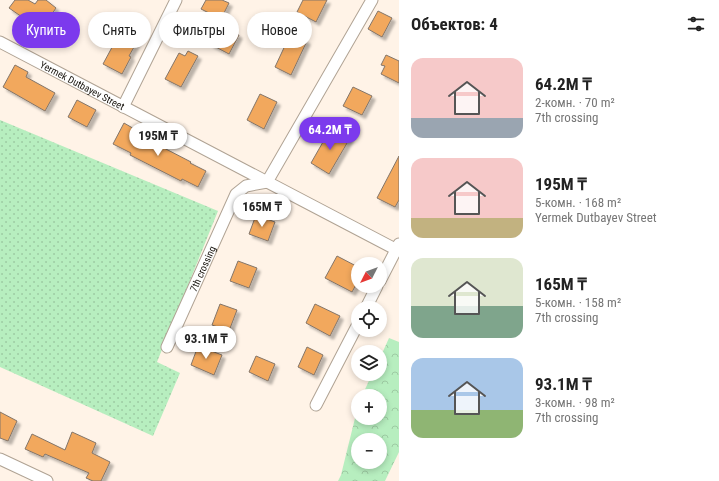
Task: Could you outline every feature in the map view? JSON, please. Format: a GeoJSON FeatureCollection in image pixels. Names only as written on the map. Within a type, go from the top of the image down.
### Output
{"type":"FeatureCollection","features":[{"type":"Feature","properties":{"kind":"street"},"geometry":{"type":"LineString","coordinates":[[123,106],[176,0]]}},
{"type":"Feature","properties":{"kind":"street"},"geometry":{"type":"LineString","coordinates":[[267,182],[372,0]]}},
{"type":"Feature","properties":{"kind":"street","name":"Yermek Dutbayev Street"},"geometry":{"type":"LineString","coordinates":[[0,42],[267,182],[398,248]]}},
{"type":"Feature","properties":{"kind":"street","name":"7th crossing"},"geometry":{"type":"LineString","coordinates":[[167,347],[236,194],[246,186],[267,182]]}},
{"type":"Feature","properties":{"kind":"street"},"geometry":{"type":"LineString","coordinates":[[387,268],[398,248]]}},
{"type":"Feature","properties":{"kind":"street"},"geometry":{"type":"LineString","coordinates":[[316,405],[351,337]]}},
{"type":"Feature","properties":{"kind":"street"},"geometry":{"type":"LineString","coordinates":[[0,459],[47,481]]}},
{"type":"Feature","properties":{"kind":"green space"},"geometry":{"type":"Polygon","coordinates":[[[0,120],[218,211],[157,362],[180,373],[153,436],[0,367],[0,120]]]}},
{"type":"Feature","properties":{"kind":"green space"},"geometry":{"type":"Polygon","coordinates":[[[389,338],[399,342],[399,452],[385,481],[338,481],[341,475],[351,434],[351,469],[387,469],[387,433],[351,433],[353,425],[387,425],[387,389],[365,389],[369,381],[387,381],[386,345],[389,338]]]}},
{"type":"Feature","properties":{"kind":"building"},"geometry":{"type":"Polygon","coordinates":[[[15,0],[28,0],[35,4],[38,0],[46,0],[56,8],[53,12],[15,12],[9,8],[15,0]]]}},
{"type":"Feature","properties":{"kind":"building"},"geometry":{"type":"Polygon","coordinates":[[[206,0],[222,0],[229,3],[224,12],[207,12],[201,9],[206,0]]]}},
{"type":"Feature","properties":{"kind":"building"},"geometry":{"type":"Polygon","coordinates":[[[303,0],[327,0],[316,22],[312,20],[312,12],[297,12],[303,0]]]}},
{"type":"Feature","properties":{"kind":"building"},"geometry":{"type":"Polygon","coordinates":[[[378,11],[392,18],[382,37],[368,29],[378,11]]]}},
{"type":"Feature","properties":{"kind":"building"},"geometry":{"type":"Polygon","coordinates":[[[112,48],[133,48],[129,56],[131,57],[122,74],[103,64],[112,48]]]}},
{"type":"Feature","properties":{"kind":"building"},"geometry":{"type":"Polygon","coordinates":[[[218,48],[232,48],[229,54],[218,48]]]}},
{"type":"Feature","properties":{"kind":"building"},"geometry":{"type":"Polygon","coordinates":[[[284,48],[304,48],[291,75],[275,67],[284,48]]]}},
{"type":"Feature","properties":{"kind":"building"},"geometry":{"type":"Polygon","coordinates":[[[188,51],[198,56],[181,87],[165,79],[179,53],[185,56],[188,51]]]}},
{"type":"Feature","properties":{"kind":"building"},"geometry":{"type":"Polygon","coordinates":[[[386,55],[399,61],[399,83],[381,74],[385,66],[381,65],[386,55]]]}},
{"type":"Feature","properties":{"kind":"building"},"geometry":{"type":"Polygon","coordinates":[[[15,65],[28,72],[26,77],[55,93],[45,111],[3,87],[15,65]]]}},
{"type":"Feature","properties":{"kind":"building"},"geometry":{"type":"Polygon","coordinates":[[[353,87],[372,96],[362,115],[343,106],[353,87]]]}},
{"type":"Feature","properties":{"kind":"building"},"geometry":{"type":"Polygon","coordinates":[[[260,94],[277,102],[264,129],[247,120],[260,94]]]}},
{"type":"Feature","properties":{"kind":"building"},"geometry":{"type":"Polygon","coordinates":[[[77,100],[96,110],[87,127],[68,117],[77,100]]]}},
{"type":"Feature","properties":{"kind":"building"},"geometry":{"type":"Polygon","coordinates":[[[124,123],[136,130],[135,133],[206,171],[198,187],[182,179],[181,181],[130,155],[131,153],[113,144],[124,123]]]}},
{"type":"Feature","properties":{"kind":"building"},"geometry":{"type":"Polygon","coordinates":[[[331,128],[350,138],[329,174],[311,163],[331,128]]]}},
{"type":"Feature","properties":{"kind":"building"},"geometry":{"type":"Polygon","coordinates":[[[399,156],[399,200],[395,207],[377,198],[399,156]]]}},
{"type":"Feature","properties":{"kind":"building"},"geometry":{"type":"Polygon","coordinates":[[[256,215],[275,222],[268,241],[249,234],[256,215]]]}},
{"type":"Feature","properties":{"kind":"building"},"geometry":{"type":"Polygon","coordinates":[[[337,256],[351,263],[351,291],[325,278],[337,256]]]}},
{"type":"Feature","properties":{"kind":"building"},"geometry":{"type":"Polygon","coordinates":[[[238,261],[257,268],[249,288],[230,281],[238,261]]]}},
{"type":"Feature","properties":{"kind":"building"},"geometry":{"type":"Polygon","coordinates":[[[220,304],[237,310],[229,331],[212,325],[220,304]]]}},
{"type":"Feature","properties":{"kind":"building"},"geometry":{"type":"Polygon","coordinates":[[[315,304],[340,316],[330,336],[306,323],[315,304]]]}},
{"type":"Feature","properties":{"kind":"building"},"geometry":{"type":"Polygon","coordinates":[[[198,346],[222,355],[214,375],[191,365],[198,346]]]}},
{"type":"Feature","properties":{"kind":"building"},"geometry":{"type":"Polygon","coordinates":[[[307,347],[323,355],[314,375],[298,367],[307,347]]]}},
{"type":"Feature","properties":{"kind":"building"},"geometry":{"type":"Polygon","coordinates":[[[256,356],[275,364],[268,381],[249,372],[256,356]]]}},
{"type":"Feature","properties":{"kind":"building"},"geometry":{"type":"Polygon","coordinates":[[[0,412],[17,421],[8,441],[0,438],[0,412]]]}},
{"type":"Feature","properties":{"kind":"building"},"geometry":{"type":"Polygon","coordinates":[[[72,432],[96,443],[92,453],[110,462],[101,481],[93,481],[86,478],[89,473],[45,454],[43,457],[25,449],[32,434],[65,450],[72,432]]]}}]}
